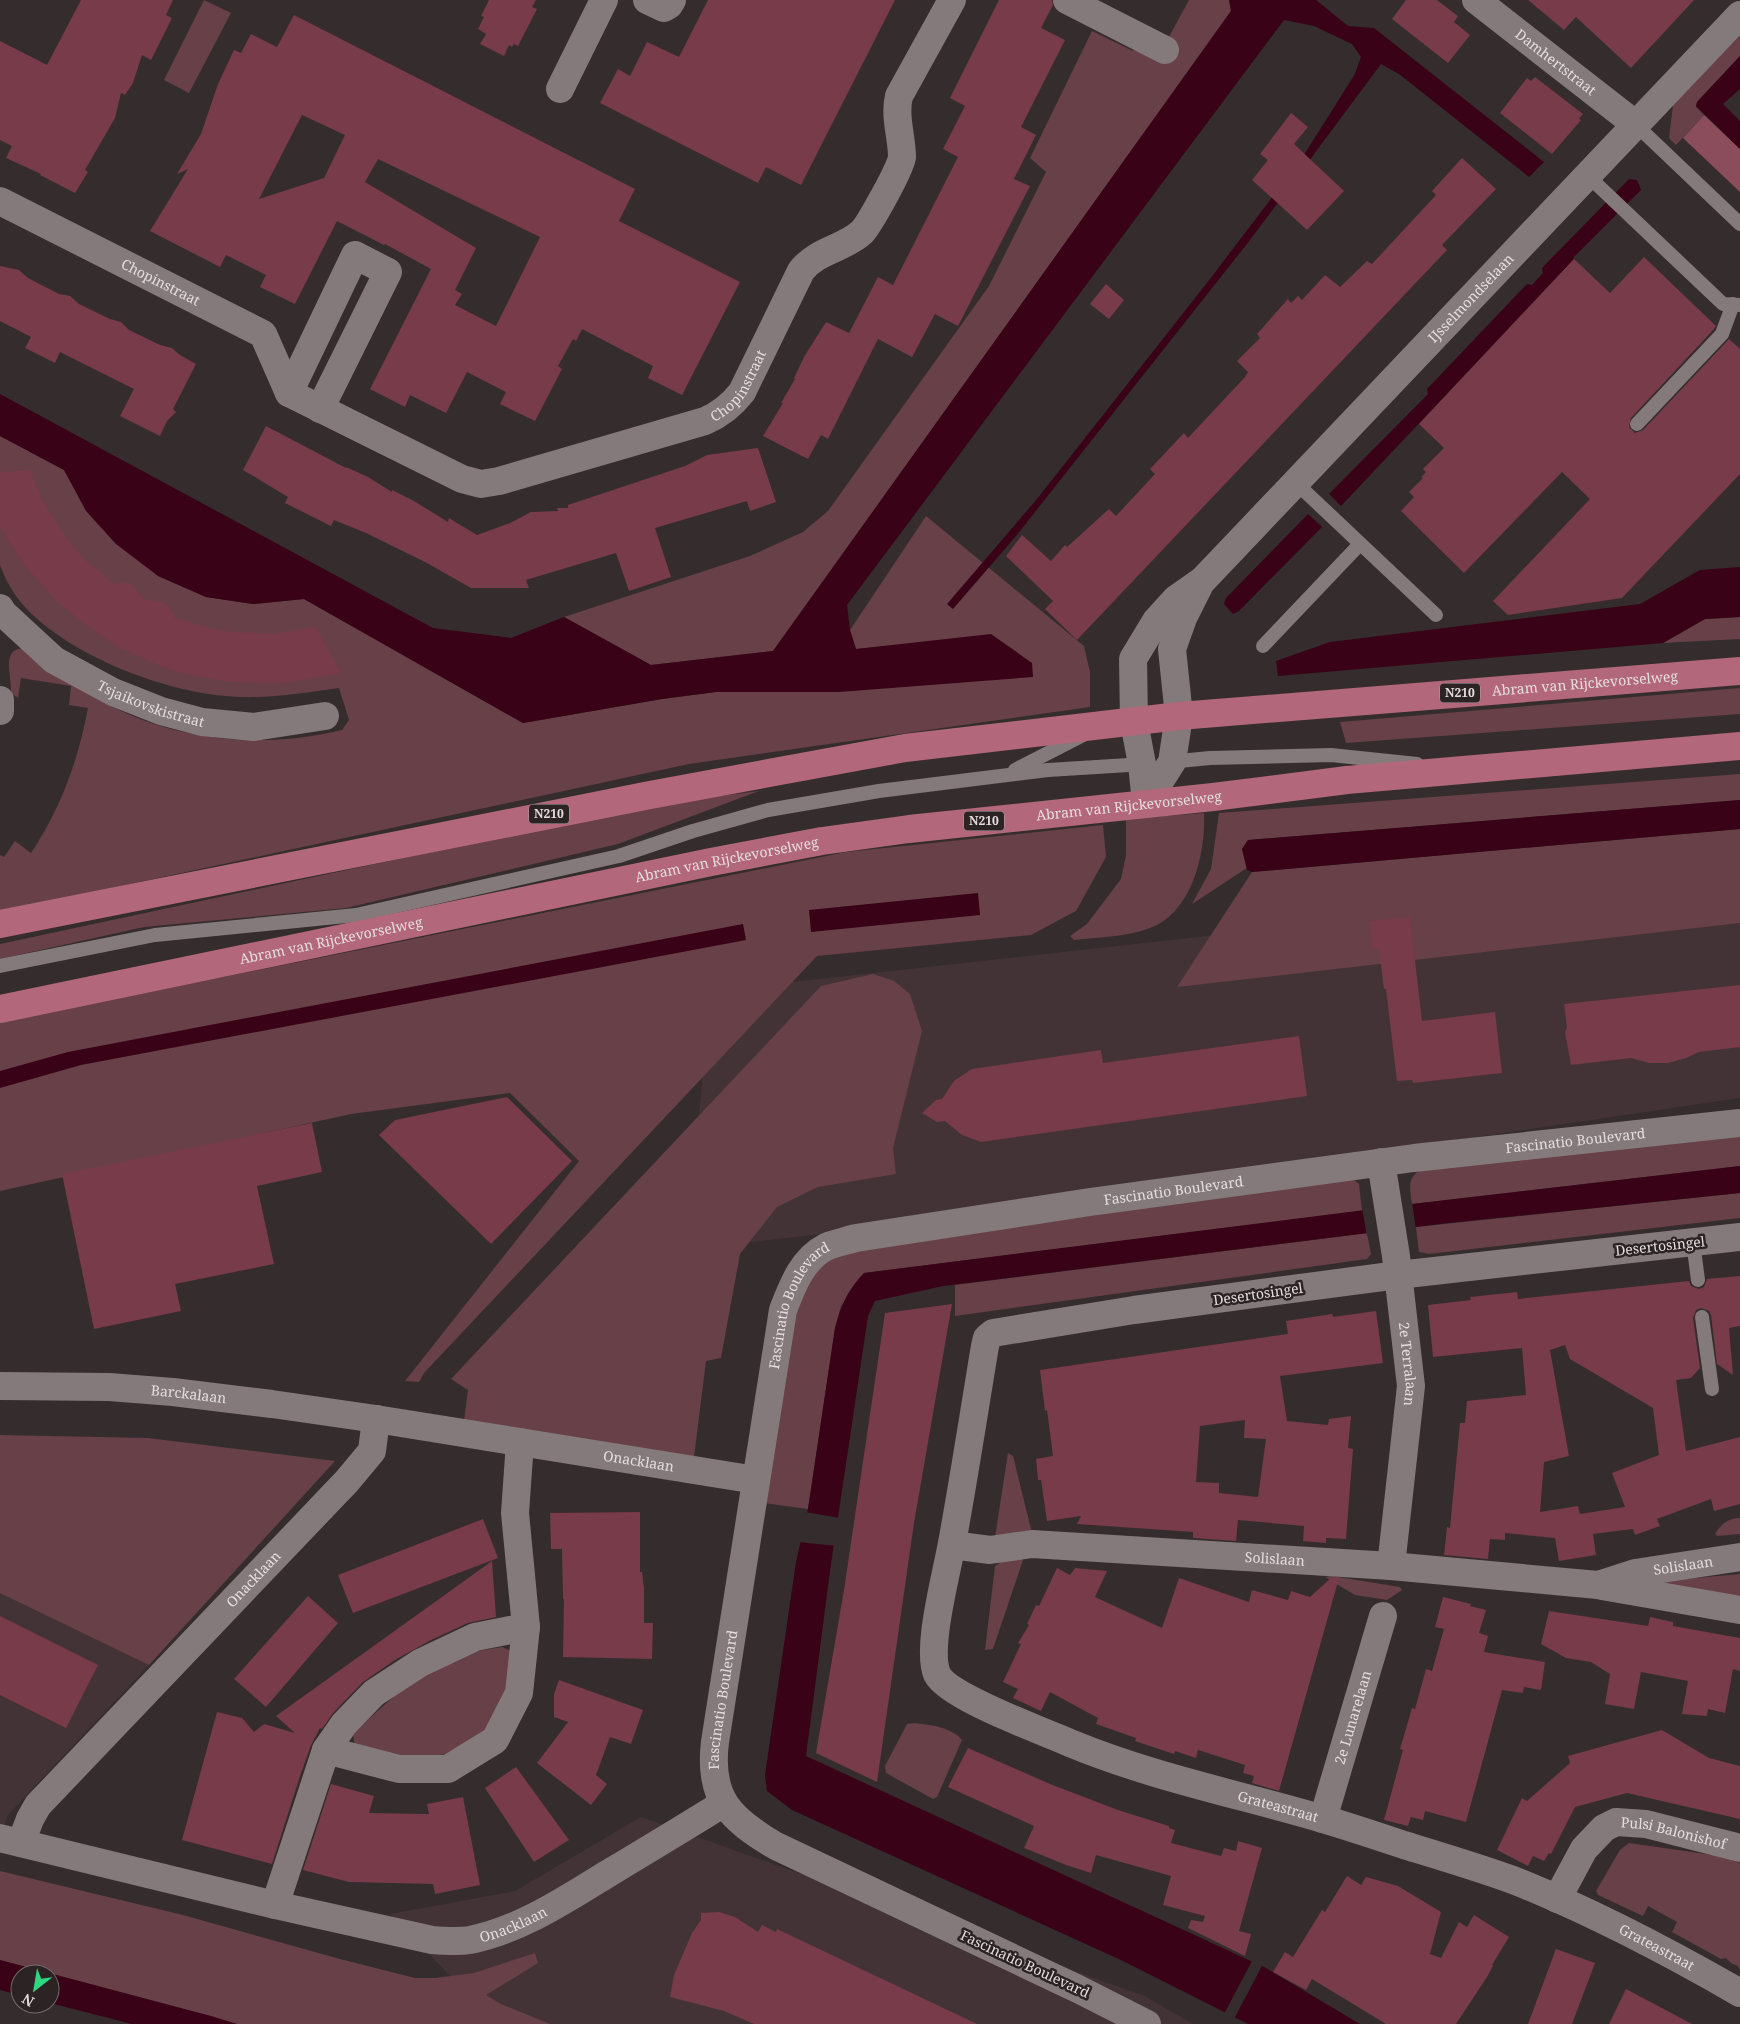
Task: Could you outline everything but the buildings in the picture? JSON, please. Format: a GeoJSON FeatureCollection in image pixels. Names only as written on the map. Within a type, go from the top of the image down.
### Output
{"type":"FeatureCollection","features":[{"type":"Feature","properties":{"kind":"highway","name":"Abram van Rijckevorselweg"},"geometry":{"type":"LineString","coordinates":[[0,924],[650,794],[905,748],[1180,716],[1740,671]]}},
{"type":"Feature","properties":{"kind":"highway","name":"Abram van Rijckevorselweg"},"geometry":{"type":"LineString","coordinates":[[0,1008],[710,862],[822,841],[919,828],[1212,797],[1347,780],[1465,768],[1740,746]]}},
{"type":"Feature","properties":{"kind":"street"},"geometry":{"type":"LineString","coordinates":[[560,89],[604,0]]}},
{"type":"Feature","properties":{"kind":"street"},"geometry":{"type":"LineString","coordinates":[[647,0],[664,8],[670,5],[672,0]]}},
{"type":"Feature","properties":{"kind":"street","name":"Chopinstraat"},"geometry":{"type":"LineString","coordinates":[[0,202],[263,334],[289,393],[462,479],[481,484],[499,481],[705,421],[716,416],[734,403],[742,392],[801,271],[809,262],[854,239],[869,224],[902,160],[896,107],[899,96],[952,0]]}},
{"type":"Feature","properties":{"kind":"street"},"geometry":{"type":"LineString","coordinates":[[1067,0],[1165,50]]}},
{"type":"Feature","properties":{"kind":"street","name":"Damhertstraat"},"geometry":{"type":"LineString","coordinates":[[1476,0],[1635,124]]}},
{"type":"Feature","properties":{"kind":"street","name":"IJsselmondselaan"},"geometry":{"type":"LineString","coordinates":[[1146,803],[1142,764],[1134,722],[1133,658],[1156,622],[1176,599],[1203,580],[1740,15]]}},
{"type":"Feature","properties":{"kind":"street"},"geometry":{"type":"LineString","coordinates":[[289,393],[355,255],[388,272],[320,409]]}},
{"type":"Feature","properties":{"kind":"street","name":"IJsselmondselaan"},"geometry":{"type":"LineString","coordinates":[[1146,803],[1172,762],[1180,716],[1172,649],[1184,618],[1203,580]]}},
{"type":"Feature","properties":{"kind":"street","name":"Tsjaikovskistraat"},"geometry":{"type":"LineString","coordinates":[[1,615],[54,660],[113,692],[161,711],[202,722],[254,727],[325,716]]}},
{"type":"Feature","properties":{"kind":"street"},"geometry":{"type":"LineString","coordinates":[[0,700],[0,711]]}},
{"type":"Feature","properties":{"kind":"street","name":"Fascinatio Boulevard"},"geometry":{"type":"LineString","coordinates":[[1147,2024],[1078,1989],[776,1846],[754,1833],[735,1818],[724,1803],[717,1786],[712,1764],[783,1310],[794,1282],[806,1262],[825,1248],[856,1238],[1080,1203],[1381,1162],[1740,1123]]}},
{"type":"Feature","properties":{"kind":"street","name":"2e Terralaan"},"geometry":{"type":"LineString","coordinates":[[1381,1162],[1387,1191],[1411,1386],[1391,1566]]}},
{"type":"Feature","properties":{"kind":"street","name":"Desertosingel"},"geometry":{"type":"LineString","coordinates":[[952,1545],[985,1346],[987,1338],[993,1333],[1397,1266],[1740,1237]]}},
{"type":"Feature","properties":{"kind":"street","name":"Barckalaan"},"geometry":{"type":"LineString","coordinates":[[0,1386],[109,1387],[173,1392],[376,1419]]}},
{"type":"Feature","properties":{"kind":"street","name":"Onacklaan"},"geometry":{"type":"LineString","coordinates":[[724,1803],[688,1827],[539,1914],[492,1934],[469,1940],[432,1940],[275,1906],[10,1840],[30,1819],[38,1805],[347,1482],[372,1451],[376,1419],[756,1480]]}},
{"type":"Feature","properties":{"kind":"street"},"geometry":{"type":"LineString","coordinates":[[326,1750],[399,1769],[448,1769],[494,1740],[519,1693],[526,1627],[515,1513],[520,1442]]}},
{"type":"Feature","properties":{"kind":"street","name":"Solislaan"},"geometry":{"type":"LineString","coordinates":[[952,1545],[990,1550],[1032,1544],[1391,1566],[1598,1585],[1740,1610]]}},
{"type":"Feature","properties":{"kind":"street","name":"Grateastraat"},"geometry":{"type":"LineString","coordinates":[[952,1545],[938,1610],[934,1652],[936,1670],[939,1677],[952,1689],[1019,1721],[1118,1762],[1226,1794],[1323,1819],[1478,1868],[1557,1899],[1654,1946],[1740,1993]]}},
{"type":"Feature","properties":{"kind":"street","name":"Solislaan"},"geometry":{"type":"LineString","coordinates":[[1598,1585],[1635,1573],[1740,1557]]}},
{"type":"Feature","properties":{"kind":"street","name":"2e Lunarelaan"},"geometry":{"type":"LineString","coordinates":[[1323,1819],[1383,1616]]}},
{"type":"Feature","properties":{"kind":"street"},"geometry":{"type":"LineString","coordinates":[[275,1906],[326,1750],[344,1724],[374,1693],[420,1663],[475,1637],[526,1627]]}},
{"type":"Feature","properties":{"kind":"street","name":"Pulsi Balonishof"},"geometry":{"type":"LineString","coordinates":[[1557,1899],[1584,1849],[1604,1828],[1616,1822],[1646,1824],[1740,1848]]}},
{"type":"Feature","properties":{"kind":"lane"},"geometry":{"type":"LineString","coordinates":[[1635,124],[1740,224]]}},
{"type":"Feature","properties":{"kind":"lane"},"geometry":{"type":"LineString","coordinates":[[1587,175],[1723,304],[1736,305],[1722,334],[1637,424]]}},
{"type":"Feature","properties":{"kind":"lane"},"geometry":{"type":"LineString","coordinates":[[1295,482],[1436,615]]}},
{"type":"Feature","properties":{"kind":"lane"},"geometry":{"type":"LineString","coordinates":[[1263,646],[1360,544]]}},
{"type":"Feature","properties":{"kind":"lane","name":"Abram van Rijckevorselweg"},"geometry":{"type":"LineString","coordinates":[[1005,775],[1101,726]]}},
{"type":"Feature","properties":{"kind":"lane","name":"Abram van Rijckevorselweg"},"geometry":{"type":"LineString","coordinates":[[0,966],[155,935],[356,915],[619,856],[693,831],[768,810],[879,791],[1048,770],[1210,758],[1331,755],[1465,768]]}},
{"type":"Feature","properties":{"kind":"lane"},"geometry":{"type":"LineString","coordinates":[[1693,1242],[1698,1280]]}},
{"type":"Feature","properties":{"kind":"lane"},"geometry":{"type":"LineString","coordinates":[[1702,1317],[1712,1389]]}},
{"type":"Feature","properties":{"kind":"shaded area"},"geometry":{"type":"Polygon","coordinates":[[[204,0],[231,13],[189,93],[164,80],[204,0]]]}},
{"type":"Feature","properties":{"kind":"shaded area"},"geometry":{"type":"Polygon","coordinates":[[[1189,0],[1229,0],[1231,11],[773,651],[651,665],[564,617],[750,556],[803,532],[828,511],[989,286],[1046,172],[1030,158],[1092,31],[1133,51],[1142,35],[1164,46],[1189,0]]]}},
{"type":"Feature","properties":{"kind":"shaded area"},"geometry":{"type":"Polygon","coordinates":[[[1229,0],[1316,0],[1348,26],[1374,28],[1544,162],[1529,177],[1399,74],[1381,64],[1250,240],[1016,536],[953,609],[947,604],[1037,499],[1210,279],[1302,158],[1355,74],[1361,57],[1352,44],[1314,26],[1284,20],[847,605],[850,630],[856,649],[991,634],[1032,663],[1033,677],[839,692],[716,692],[662,699],[523,723],[304,599],[253,604],[206,597],[158,576],[116,544],[86,511],[64,470],[0,436],[0,394],[433,628],[511,638],[564,617],[651,665],[773,651],[1231,11],[1229,0]]]}},
{"type":"Feature","properties":{"kind":"shaded area"},"geometry":{"type":"Polygon","coordinates":[[[1740,34],[1740,56],[1697,102],[1696,107],[1704,115],[1676,145],[1669,138],[1673,105],[1740,34]]]}},
{"type":"Feature","properties":{"kind":"shaded area"},"geometry":{"type":"Polygon","coordinates":[[[1740,56],[1740,89],[1723,104],[1740,121],[1740,149],[1696,106],[1697,102],[1740,56]]]}},
{"type":"Feature","properties":{"kind":"shaded area"},"geometry":{"type":"Polygon","coordinates":[[[1704,115],[1740,149],[1740,192],[1683,138],[1704,115]]]}},
{"type":"Feature","properties":{"kind":"shaded area"},"geometry":{"type":"Polygon","coordinates":[[[1629,179],[1637,180],[1641,190],[1573,258],[1341,506],[1329,494],[1428,394],[1427,389],[1527,284],[1532,285],[1543,273],[1542,268],[1629,179]]]}},
{"type":"Feature","properties":{"kind":"shaded area"},"geometry":{"type":"Polygon","coordinates":[[[0,436],[64,470],[87,511],[158,576],[206,597],[253,604],[304,599],[523,723],[662,699],[716,692],[839,692],[886,646],[856,649],[850,630],[926,516],[1084,646],[1090,672],[1090,707],[689,764],[0,912],[0,855],[4,857],[15,841],[31,853],[42,836],[67,784],[79,747],[88,708],[69,705],[71,686],[21,678],[18,698],[11,693],[9,664],[12,652],[17,649],[25,649],[104,702],[160,726],[190,733],[221,738],[282,739],[313,736],[342,730],[349,720],[339,688],[254,697],[201,693],[174,687],[118,668],[91,655],[44,624],[17,598],[0,565],[0,436]]]}},
{"type":"Feature","properties":{"kind":"shaded area"},"geometry":{"type":"Polygon","coordinates":[[[1308,514],[1322,527],[1239,611],[1233,614],[1224,604],[1226,598],[1308,514]]]}},
{"type":"Feature","properties":{"kind":"shaded area"},"geometry":{"type":"Polygon","coordinates":[[[1740,567],[1740,617],[1705,619],[1663,643],[1278,676],[1276,661],[1330,642],[1640,604],[1700,570],[1740,567]]]}},
{"type":"Feature","properties":{"kind":"shaded area"},"geometry":{"type":"Polygon","coordinates":[[[1740,617],[1740,639],[1663,643],[1705,619],[1740,617]]]}},
{"type":"Feature","properties":{"kind":"shaded area"},"geometry":{"type":"Polygon","coordinates":[[[1740,688],[1740,714],[1346,743],[1340,722],[1740,688]]]}},
{"type":"Feature","properties":{"kind":"shaded area"},"geometry":{"type":"Polygon","coordinates":[[[1740,774],[1740,800],[1248,840],[1242,849],[1247,868],[1192,904],[1211,869],[1219,813],[1740,774]]]}},
{"type":"Feature","properties":{"kind":"shaded area"},"geometry":{"type":"Polygon","coordinates":[[[759,791],[618,844],[346,908],[144,927],[0,959],[0,944],[656,804],[759,791]]]}},
{"type":"Feature","properties":{"kind":"shaded area"},"geometry":{"type":"Polygon","coordinates":[[[1740,800],[1740,829],[1252,872],[1247,870],[1242,849],[1248,840],[1740,800]]]}},
{"type":"Feature","properties":{"kind":"shaded area"},"geometry":{"type":"Polygon","coordinates":[[[1204,813],[1204,829],[1199,863],[1194,880],[1186,896],[1176,909],[1164,920],[1141,931],[1074,940],[1070,936],[1087,924],[1121,879],[1126,855],[1126,819],[1204,813]]]}},
{"type":"Feature","properties":{"kind":"shaded area"},"geometry":{"type":"Polygon","coordinates":[[[1103,825],[1106,857],[1076,911],[1031,935],[817,956],[424,1373],[419,1382],[405,1381],[579,1161],[510,1093],[351,1114],[0,1191],[0,1022],[846,852],[1103,825]]]}},
{"type":"Feature","properties":{"kind":"shaded area"},"geometry":{"type":"Polygon","coordinates":[[[1740,829],[1740,923],[1177,987],[1252,872],[1740,829]]]}},
{"type":"Feature","properties":{"kind":"shaded area"},"geometry":{"type":"Polygon","coordinates":[[[1740,877],[1740,1098],[814,1235],[686,1249],[711,991],[1740,877]]]}},
{"type":"Feature","properties":{"kind":"shaded area"},"geometry":{"type":"Polygon","coordinates":[[[978,893],[980,915],[811,932],[809,910],[978,893]]]}},
{"type":"Feature","properties":{"kind":"shaded area"},"geometry":{"type":"Polygon","coordinates":[[[743,924],[746,940],[81,1065],[0,1088],[0,1071],[68,1052],[743,924]]]}},
{"type":"Feature","properties":{"kind":"shaded area"},"geometry":{"type":"Polygon","coordinates":[[[873,974],[894,981],[910,994],[922,1031],[893,1148],[896,1174],[818,1187],[777,1207],[740,1254],[721,1358],[706,1361],[694,1457],[464,1420],[468,1390],[451,1379],[821,986],[873,974]]]}},
{"type":"Feature","properties":{"kind":"shaded area"},"geometry":{"type":"Polygon","coordinates":[[[1740,1133],[1740,1166],[1412,1204],[1410,1184],[1414,1175],[1423,1169],[1740,1133]]]}},
{"type":"Feature","properties":{"kind":"shaded area"},"geometry":{"type":"Polygon","coordinates":[[[1740,1166],[1740,1193],[1448,1223],[943,1286],[875,1301],[868,1316],[830,1571],[806,1756],[1264,1967],[1360,2024],[1248,2024],[1123,1961],[792,1810],[767,1791],[765,1775],[796,1562],[808,1509],[835,1328],[846,1298],[864,1273],[1412,1204],[1740,1166]]]}},
{"type":"Feature","properties":{"kind":"shaded area"},"geometry":{"type":"Polygon","coordinates":[[[1353,1179],[1359,1184],[1362,1211],[864,1273],[841,1306],[835,1328],[808,1509],[763,1503],[798,1298],[820,1264],[846,1247],[1353,1179]]]}},
{"type":"Feature","properties":{"kind":"shaded area"},"geometry":{"type":"Polygon","coordinates":[[[1740,1193],[1740,1218],[1429,1254],[1419,1252],[1416,1227],[1740,1193]]]}},
{"type":"Feature","properties":{"kind":"shaded area"},"geometry":{"type":"Polygon","coordinates":[[[1367,1233],[1371,1254],[1367,1259],[955,1316],[955,1285],[1367,1233]]]}},
{"type":"Feature","properties":{"kind":"shaded area"},"geometry":{"type":"Polygon","coordinates":[[[0,1435],[148,1438],[335,1461],[149,1665],[0,1593],[0,1435]]]}},
{"type":"Feature","properties":{"kind":"shaded area"},"geometry":{"type":"Polygon","coordinates":[[[1008,1453],[1013,1456],[1032,1533],[995,1537],[1008,1453]]]}},
{"type":"Feature","properties":{"kind":"shaded area"},"geometry":{"type":"Polygon","coordinates":[[[1740,1518],[1740,1534],[1718,1536],[1715,1534],[1725,1522],[1740,1518]]]}},
{"type":"Feature","properties":{"kind":"shaded area"},"geometry":{"type":"Polygon","coordinates":[[[1020,1556],[1023,1560],[993,1649],[985,1650],[995,1566],[1020,1556]]]}},
{"type":"Feature","properties":{"kind":"shaded area"},"geometry":{"type":"Polygon","coordinates":[[[1740,1574],[1740,1596],[1654,1585],[1650,1582],[1740,1574]]]}},
{"type":"Feature","properties":{"kind":"shaded area"},"geometry":{"type":"Polygon","coordinates":[[[1332,1576],[1400,1587],[1402,1590],[1387,1600],[1355,1595],[1325,1577],[1332,1576]]]}},
{"type":"Feature","properties":{"kind":"shaded area"},"geometry":{"type":"Polygon","coordinates":[[[0,1578],[163,1650],[8,1815],[5,1824],[0,1830],[0,1578]]]}},
{"type":"Feature","properties":{"kind":"shaded area"},"geometry":{"type":"Polygon","coordinates":[[[502,1647],[511,1651],[515,1658],[495,1726],[457,1752],[414,1760],[359,1747],[354,1742],[353,1733],[409,1683],[477,1651],[502,1647]]]}},
{"type":"Feature","properties":{"kind":"shaded area"},"geometry":{"type":"Polygon","coordinates":[[[915,1723],[947,1729],[962,1740],[937,1797],[933,1799],[886,1773],[885,1766],[907,1724],[915,1723]]]}},
{"type":"Feature","properties":{"kind":"shaded area"},"geometry":{"type":"Polygon","coordinates":[[[641,1817],[1145,1996],[1193,2024],[513,2024],[485,2012],[390,1914],[515,1891],[641,1817]]]}},
{"type":"Feature","properties":{"kind":"shaded area"},"geometry":{"type":"Polygon","coordinates":[[[1629,1843],[1720,1856],[1740,1863],[1740,1970],[1738,1966],[1726,1958],[1721,1959],[1672,1932],[1677,1922],[1648,1906],[1643,1916],[1598,1895],[1596,1891],[1620,1850],[1629,1843]]]}},
{"type":"Feature","properties":{"kind":"shaded area"},"geometry":{"type":"Polygon","coordinates":[[[0,1871],[183,1915],[415,1978],[435,1978],[474,1973],[535,1953],[538,1963],[486,1995],[501,2004],[550,2024],[237,2024],[60,1976],[60,1964],[15,1964],[0,1960],[0,1871]]]}},
{"type":"Feature","properties":{"kind":"shaded area"},"geometry":{"type":"Polygon","coordinates":[[[0,1960],[15,1964],[10,1964],[10,1992],[0,1990],[0,1960]]]}},
{"type":"Feature","properties":{"kind":"shaded area"},"geometry":{"type":"Polygon","coordinates":[[[60,1976],[237,2024],[132,2024],[60,2006],[60,1976]]]}},
{"type":"Feature","properties":{"kind":"pier"},"geometry":{"type":"Polygon","coordinates":[[[1412,1202],[1416,1230],[1367,1236],[1362,1208],[1412,1202]]]}},
{"type":"Feature","properties":{"kind":"pier"},"geometry":{"type":"Polygon","coordinates":[[[805,1512],[840,1518],[836,1546],[798,1542],[805,1512]]]}},
{"type":"Feature","properties":{"kind":"pier"},"geometry":{"type":"Polygon","coordinates":[[[1253,1959],[1263,1964],[1234,2019],[1224,2014],[1253,1959]]]}}]}
